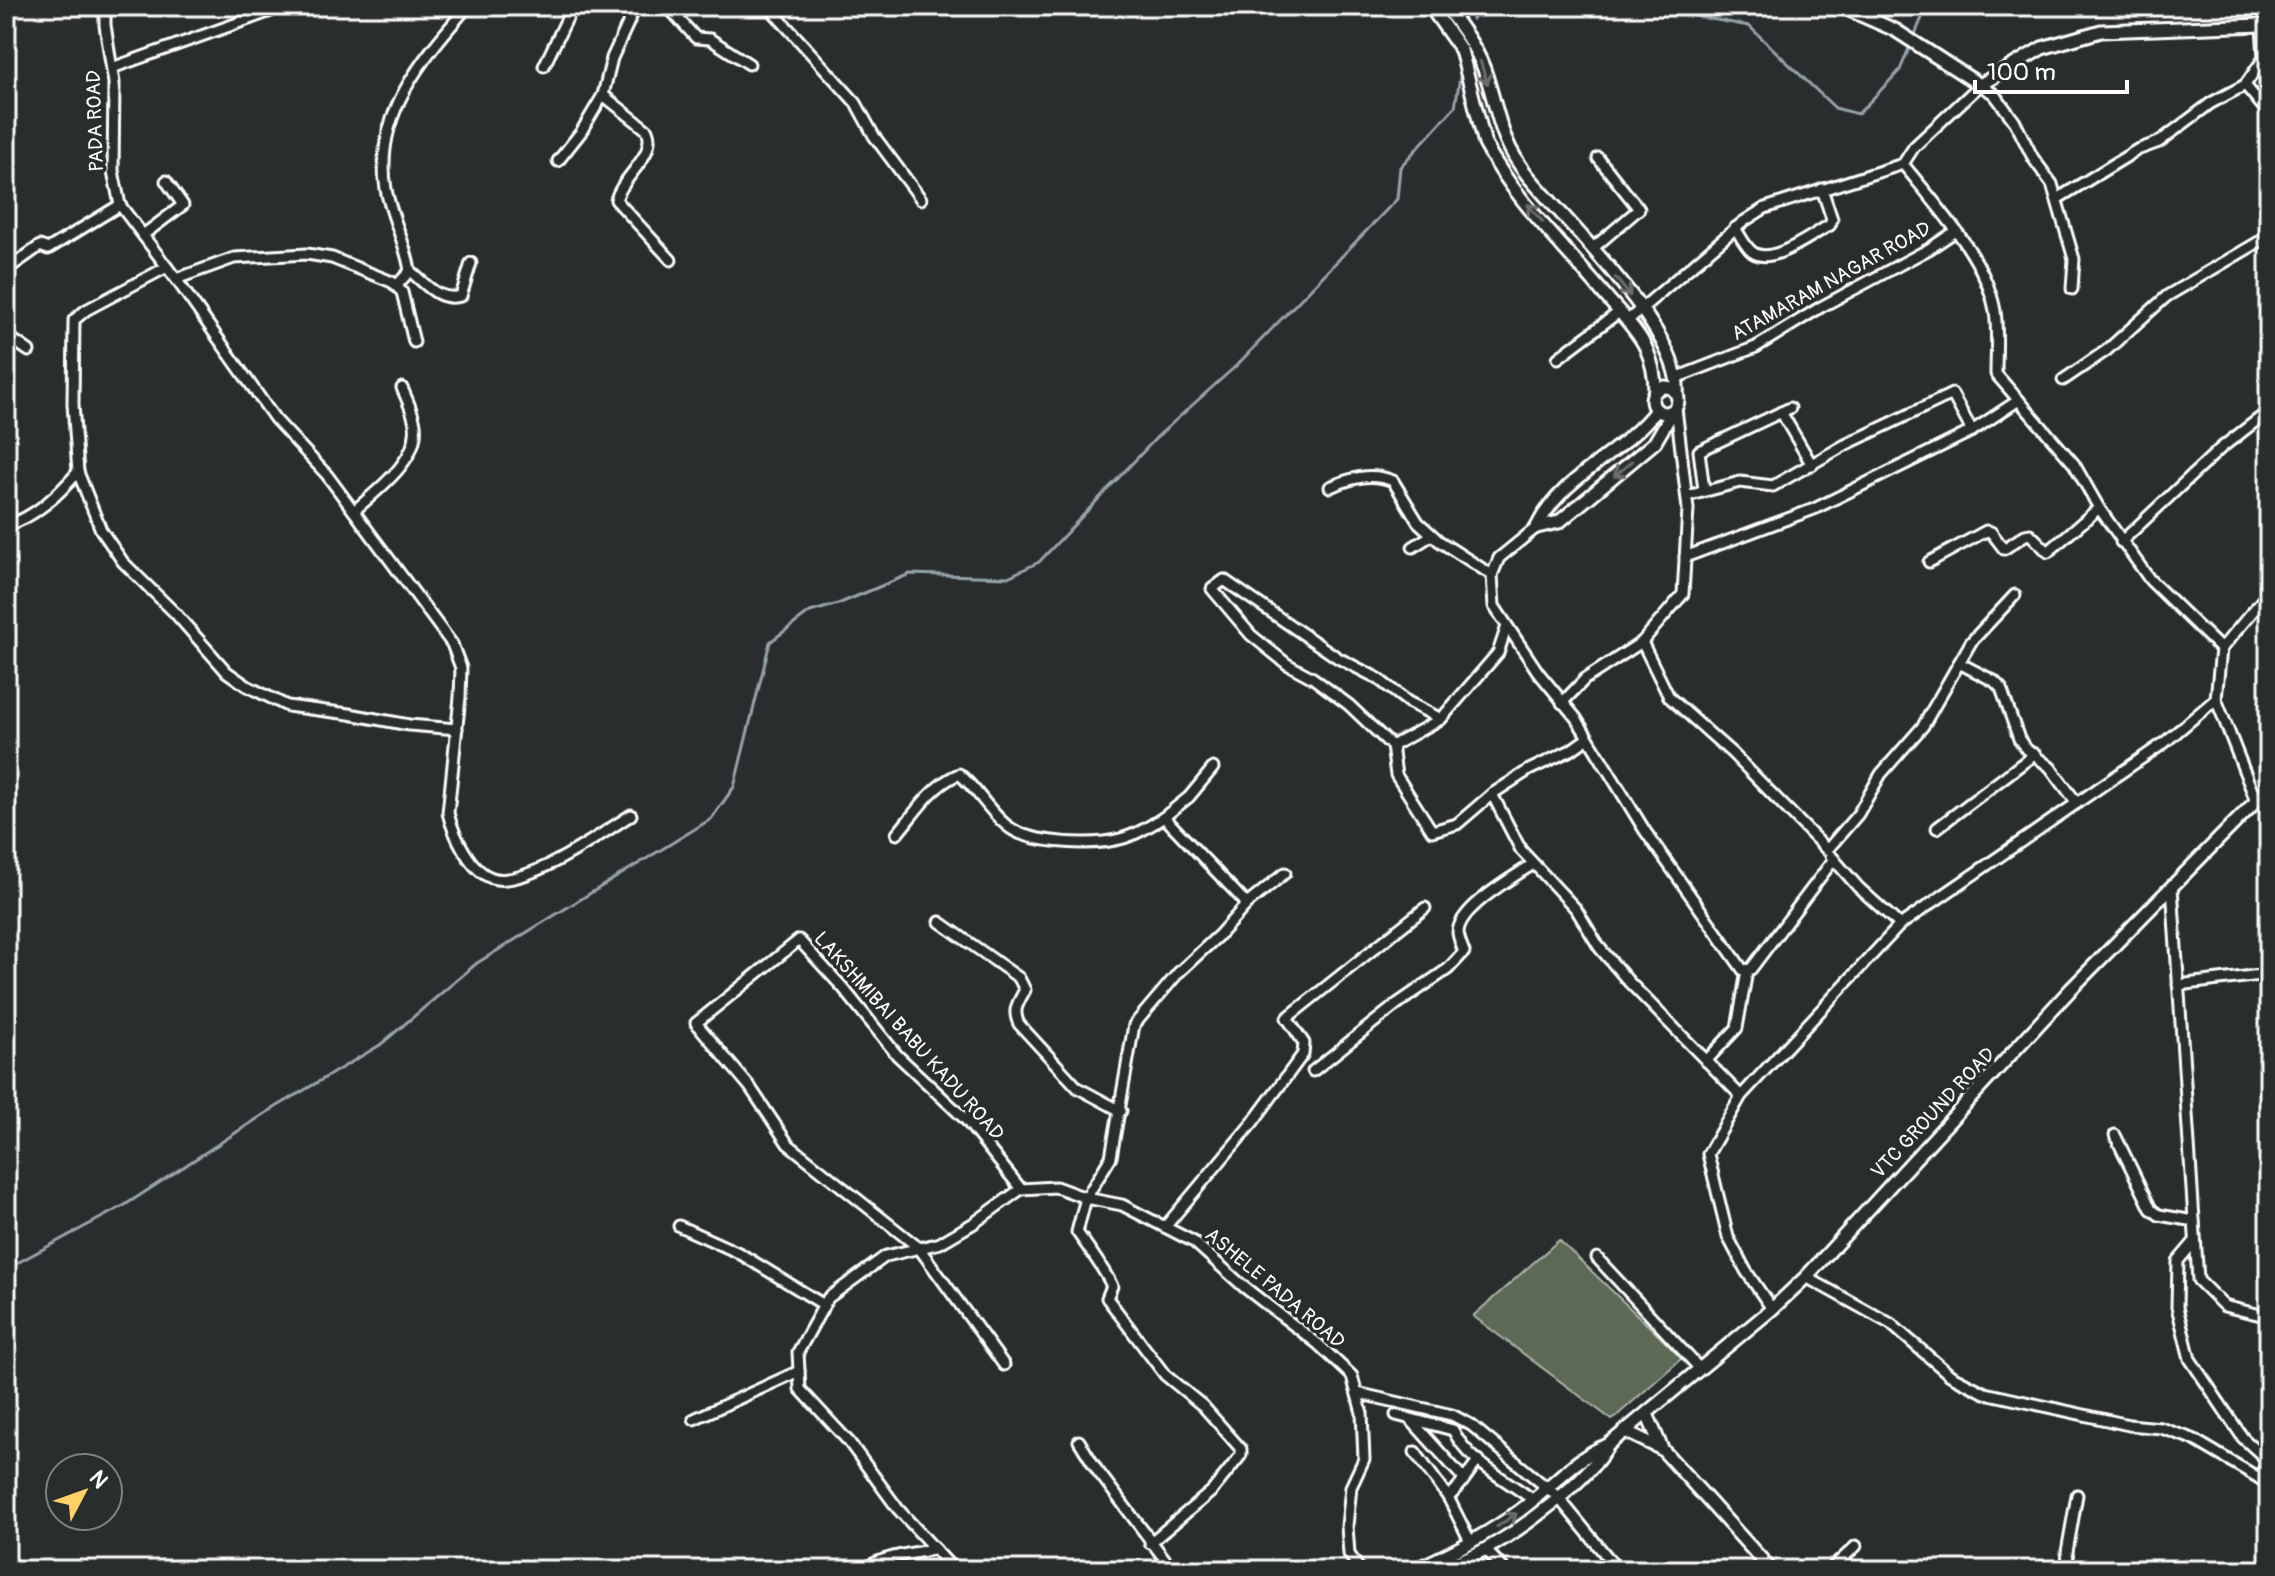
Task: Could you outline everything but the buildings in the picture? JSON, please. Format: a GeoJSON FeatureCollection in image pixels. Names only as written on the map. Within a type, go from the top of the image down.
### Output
{"type":"FeatureCollection","features":[{"type":"Feature","properties":{"kind":"street","name":"PADA ROAD"},"geometry":{"type":"LineString","coordinates":[[105,6],[115,121],[113,171],[120,205],[275,419],[327,475],[452,644],[461,668],[448,813],[461,847],[478,869],[491,878],[509,879],[570,854],[631,815]]}},
{"type":"Feature","properties":{"kind":"street"},"geometry":{"type":"LineString","coordinates":[[468,6],[415,69],[391,121],[386,143],[386,192],[410,271],[429,289],[446,297],[461,296],[471,263]]}},
{"type":"Feature","properties":{"kind":"street"},"geometry":{"type":"LineString","coordinates":[[544,66],[573,6]]}},
{"type":"Feature","properties":{"kind":"street"},"geometry":{"type":"LineString","coordinates":[[558,161],[581,132],[603,95],[612,58],[636,6]]}},
{"type":"Feature","properties":{"kind":"street"},"geometry":{"type":"LineString","coordinates":[[768,6],[856,103],[874,136],[921,199]]}},
{"type":"Feature","properties":{"kind":"street"},"geometry":{"type":"LineString","coordinates":[[1430,6],[1461,50],[1485,144],[1492,157],[1512,187],[1645,346],[1654,372],[1652,402],[1656,410],[1664,413],[1675,404]]}},
{"type":"Feature","properties":{"kind":"street"},"geometry":{"type":"LineString","coordinates":[[1445,6],[1472,43],[1483,68],[1507,147],[1642,309],[1659,334],[1678,377],[1675,404],[1687,496],[1683,594],[1642,642],[1585,679],[1562,703]]}},
{"type":"Feature","properties":{"kind":"street"},"geometry":{"type":"LineString","coordinates":[[1840,6],[1895,30],[1994,94],[2015,122],[2033,158],[2052,184],[2074,259],[2072,289]]}},
{"type":"Feature","properties":{"kind":"street"},"geometry":{"type":"LineString","coordinates":[[671,7],[696,38],[710,39],[749,64]]}},
{"type":"Feature","properties":{"kind":"street"},"geometry":{"type":"LineString","coordinates":[[112,68],[274,10]]}},
{"type":"Feature","properties":{"kind":"street"},"geometry":{"type":"LineString","coordinates":[[1558,358],[1623,317],[1642,309],[1735,228],[1765,208],[1903,164],[1914,147],[1980,85],[2042,48],[2101,31],[2266,23],[2264,58],[2245,85],[2211,103],[2159,142],[2137,150],[2057,199]]}},
{"type":"Feature","properties":{"kind":"street"},"geometry":{"type":"LineString","coordinates":[[2245,85],[2269,114]]}},
{"type":"Feature","properties":{"kind":"street"},"geometry":{"type":"LineString","coordinates":[[603,95],[647,130],[651,138],[650,148],[618,190],[616,200],[671,260]]}},
{"type":"Feature","properties":{"kind":"street"},"geometry":{"type":"LineString","coordinates":[[1492,157],[1507,147]]}},
{"type":"Feature","properties":{"kind":"street"},"geometry":{"type":"LineString","coordinates":[[1583,269],[1639,209],[1598,158]]}},
{"type":"Feature","properties":{"kind":"street"},"geometry":{"type":"LineString","coordinates":[[1903,164],[1956,231],[1987,283],[1995,313],[1996,374],[2074,464],[2121,542],[2150,580],[2221,649]]}},
{"type":"Feature","properties":{"kind":"street"},"geometry":{"type":"LineString","coordinates":[[143,235],[183,205],[166,181]]}},
{"type":"Feature","properties":{"kind":"street"},"geometry":{"type":"LineString","coordinates":[[1735,228],[1750,251],[1771,257],[1830,225],[1832,219],[1822,189]]}},
{"type":"Feature","properties":{"kind":"street"},"geometry":{"type":"LineString","coordinates":[[6,270],[40,246],[48,249],[120,205]]}},
{"type":"Feature","properties":{"kind":"street","name":"ATAMARAM NAGAR ROAD"},"geometry":{"type":"LineString","coordinates":[[1678,377],[1756,347],[1956,231]]}},
{"type":"Feature","properties":{"kind":"street"},"geometry":{"type":"LineString","coordinates":[[2063,380],[2107,350],[2167,296],[2269,236]]}},
{"type":"Feature","properties":{"kind":"street"},"geometry":{"type":"LineString","coordinates":[[176,279],[234,258],[307,254],[332,258],[396,286],[402,292],[414,342]]}},
{"type":"Feature","properties":{"kind":"street"},"geometry":{"type":"LineString","coordinates":[[167,267],[86,310],[74,320],[73,404],[78,472],[101,530],[123,562],[175,613],[227,672],[247,686],[287,706],[409,725],[457,729]]}},
{"type":"Feature","properties":{"kind":"street"},"geometry":{"type":"LineString","coordinates":[[396,286],[410,271]]}},
{"type":"Feature","properties":{"kind":"street"},"geometry":{"type":"LineString","coordinates":[[6,335],[29,351]]}},
{"type":"Feature","properties":{"kind":"street"},"geometry":{"type":"LineString","coordinates":[[1655,390],[1668,387],[1675,404]]}},
{"type":"Feature","properties":{"kind":"street"},"geometry":{"type":"LineString","coordinates":[[354,511],[395,473],[411,449],[415,422],[402,388]]}},
{"type":"Feature","properties":{"kind":"street"},"geometry":{"type":"LineString","coordinates":[[1687,496],[1740,482],[1773,486],[1845,445],[1952,394],[1972,431]]}},
{"type":"Feature","properties":{"kind":"street"},"geometry":{"type":"LineString","coordinates":[[1685,557],[1814,509],[1972,431],[2019,400]]}},
{"type":"Feature","properties":{"kind":"street"},"geometry":{"type":"LineString","coordinates":[[1675,404],[1655,442],[1559,522],[1537,527],[1499,558],[1492,575],[1494,606],[1588,738],[1645,831],[1733,956],[1747,971]]}},
{"type":"Feature","properties":{"kind":"street"},"geometry":{"type":"LineString","coordinates":[[1537,527],[1546,507],[1643,427],[1656,410]]}},
{"type":"Feature","properties":{"kind":"street"},"geometry":{"type":"LineString","coordinates":[[1704,490],[1699,451],[1786,410],[1812,465]]}},
{"type":"Feature","properties":{"kind":"street"},"geometry":{"type":"LineString","coordinates":[[2121,542],[2190,476],[2269,411]]}},
{"type":"Feature","properties":{"kind":"street"},"geometry":{"type":"LineString","coordinates":[[6,526],[35,513],[65,488],[78,472]]}},
{"type":"Feature","properties":{"kind":"street"},"geometry":{"type":"LineString","coordinates":[[1330,487],[1363,476],[1375,475],[1393,481],[1418,522],[1432,535],[1492,575]]}},
{"type":"Feature","properties":{"kind":"street"},"geometry":{"type":"LineString","coordinates":[[1929,562],[1986,531],[1991,532],[2004,549],[2030,534],[2048,552],[2099,508]]}},
{"type":"Feature","properties":{"kind":"street"},"geometry":{"type":"LineString","coordinates":[[1413,547],[1432,535]]}},
{"type":"Feature","properties":{"kind":"street"},"geometry":{"type":"LineString","coordinates":[[1441,719],[1408,702],[1377,678],[1338,658],[1224,580],[1212,589],[1251,635],[1287,664],[1313,678],[1349,705],[1392,746],[1396,775],[1432,831],[1457,824],[1492,794],[1588,738]]}},
{"type":"Feature","properties":{"kind":"street"},"geometry":{"type":"LineString","coordinates":[[2256,801],[2216,699],[2221,649],[2269,592]]}},
{"type":"Feature","properties":{"kind":"street"},"geometry":{"type":"LineString","coordinates":[[1706,1061],[1735,1032],[1747,971],[1858,814],[1881,774],[1923,726],[1971,642],[2015,595]]}},
{"type":"Feature","properties":{"kind":"street"},"geometry":{"type":"LineString","coordinates":[[1392,746],[1441,719],[1498,653],[1507,626]]}},
{"type":"Feature","properties":{"kind":"street"},"geometry":{"type":"LineString","coordinates":[[1642,642],[1669,697],[1733,754],[1858,887],[1900,925]]}},
{"type":"Feature","properties":{"kind":"street"},"geometry":{"type":"LineString","coordinates":[[1959,663],[1994,681],[2001,688],[2019,739],[2026,749],[2061,779],[2077,803]]}},
{"type":"Feature","properties":{"kind":"street"},"geometry":{"type":"LineString","coordinates":[[1772,1309],[1728,1237],[1708,1154],[1741,1096],[1900,925],[2164,743],[2216,699]]}},
{"type":"Feature","properties":{"kind":"street"},"geometry":{"type":"LineString","coordinates":[[1937,828],[2035,754]]}},
{"type":"Feature","properties":{"kind":"street"},"geometry":{"type":"LineString","coordinates":[[897,834],[928,796],[959,774],[1003,823],[1024,835],[1067,842],[1106,842],[1141,831],[1164,817],[1189,797],[1213,768]]}},
{"type":"Feature","properties":{"kind":"street","name":"VTC GROUND ROAD"},"geometry":{"type":"LineString","coordinates":[[1608,1445],[1772,1309],[1806,1277],[2071,989],[2269,788]]}},
{"type":"Feature","properties":{"kind":"street"},"geometry":{"type":"LineString","coordinates":[[1492,794],[1521,850],[1576,909],[1599,947],[1629,982],[1741,1096]]}},
{"type":"Feature","properties":{"kind":"street"},"geometry":{"type":"LineString","coordinates":[[1164,817],[1247,904]]}},
{"type":"Feature","properties":{"kind":"street"},"geometry":{"type":"LineString","coordinates":[[1313,1071],[1397,1004],[1448,969],[1464,952],[1458,934],[1462,918],[1533,864]]}},
{"type":"Feature","properties":{"kind":"street"},"geometry":{"type":"LineString","coordinates":[[1150,1543],[1212,1491],[1241,1455],[1241,1449],[1203,1406],[1165,1375],[1107,1298],[1112,1286],[1077,1232],[1086,1198],[1111,1157],[1134,1025],[1179,972],[1247,904],[1285,873]]}},
{"type":"Feature","properties":{"kind":"street"},"geometry":{"type":"LineString","coordinates":[[2172,887],[2198,1280],[2224,1306],[2269,1317]]}},
{"type":"Feature","properties":{"kind":"street"},"geometry":{"type":"LineString","coordinates":[[1165,1227],[1253,1122],[1303,1054],[1304,1043],[1287,1018],[1425,908]]}},
{"type":"Feature","properties":{"kind":"street"},"geometry":{"type":"LineString","coordinates":[[940,922],[1019,978],[1025,990],[1016,1008],[1019,1024],[1078,1088],[1121,1111]]}},
{"type":"Feature","properties":{"kind":"street","name":"LAKSHMIBAI BABU KADU ROAD"},"geometry":{"type":"LineString","coordinates":[[919,1248],[788,1144],[750,1087],[696,1023],[799,940],[844,989],[897,1055],[966,1120],[1021,1189]]}},
{"type":"Feature","properties":{"kind":"street"},"geometry":{"type":"LineString","coordinates":[[2178,985],[2269,974]]}},
{"type":"Feature","properties":{"kind":"street"},"geometry":{"type":"LineString","coordinates":[[2115,1135],[2151,1209],[2159,1215],[2194,1221]]}},
{"type":"Feature","properties":{"kind":"street","name":"ASHELE PADA ROAD"},"geometry":{"type":"LineString","coordinates":[[1021,1189],[1056,1187],[1086,1198],[1122,1205],[1194,1242],[1244,1287],[1318,1344],[1352,1376],[1357,1393]]}},
{"type":"Feature","properties":{"kind":"street"},"geometry":{"type":"LineString","coordinates":[[954,1570],[898,1509],[849,1442],[800,1389],[798,1352],[828,1298],[886,1256],[940,1243],[1021,1189]]}},
{"type":"Feature","properties":{"kind":"street"},"geometry":{"type":"LineString","coordinates":[[679,1226],[739,1253],[824,1305]]}},
{"type":"Feature","properties":{"kind":"street"},"geometry":{"type":"LineString","coordinates":[[2195,1241],[2178,1261],[2177,1307],[2190,1359],[2243,1438],[2265,1458],[2265,1481]]}},
{"type":"Feature","properties":{"kind":"street"},"geometry":{"type":"LineString","coordinates":[[919,1248],[1004,1365]]}},
{"type":"Feature","properties":{"kind":"street"},"geometry":{"type":"LineString","coordinates":[[1597,1258],[1700,1369]]}},
{"type":"Feature","properties":{"kind":"street"},"geometry":{"type":"LineString","coordinates":[[1806,1277],[1891,1324],[1950,1375],[1985,1393],[2129,1425],[2161,1428],[2193,1439],[2265,1481]]}},
{"type":"Feature","properties":{"kind":"street"},"geometry":{"type":"LineString","coordinates":[[694,1419],[799,1371]]}},
{"type":"Feature","properties":{"kind":"street"},"geometry":{"type":"LineString","coordinates":[[1360,1570],[1349,1554],[1347,1526],[1351,1487],[1364,1459],[1362,1413],[1357,1393],[1452,1415],[1471,1425],[1558,1497],[1618,1570]]}},
{"type":"Feature","properties":{"kind":"street"},"geometry":{"type":"LineString","coordinates":[[1647,1414],[1662,1449],[1771,1570]]}},
{"type":"Feature","properties":{"kind":"street"},"geometry":{"type":"LineString","coordinates":[[1396,1415],[1453,1430],[1458,1443],[1495,1476],[1533,1500]]}},
{"type":"Feature","properties":{"kind":"street"},"geometry":{"type":"LineString","coordinates":[[1410,1419],[1464,1479]]}},
{"type":"Feature","properties":{"kind":"street"},"geometry":{"type":"LineString","coordinates":[[1625,1431],[1662,1449]]}},
{"type":"Feature","properties":{"kind":"street"},"geometry":{"type":"LineString","coordinates":[[1079,1441],[1150,1543],[1173,1570]]}},
{"type":"Feature","properties":{"kind":"street"},"geometry":{"type":"LineString","coordinates":[[1414,1570],[1471,1543],[1548,1489],[1592,1451],[1608,1445]]}},
{"type":"Feature","properties":{"kind":"street"},"geometry":{"type":"LineString","coordinates":[[1438,1570],[1485,1549],[1558,1497],[1600,1461],[1608,1445]]}},
{"type":"Feature","properties":{"kind":"street"},"geometry":{"type":"LineString","coordinates":[[1415,1452],[1448,1497],[1471,1543]]}},
{"type":"Feature","properties":{"kind":"street"},"geometry":{"type":"LineString","coordinates":[[1448,1497],[1462,1486],[1479,1460]]}},
{"type":"Feature","properties":{"kind":"street"},"geometry":{"type":"LineString","coordinates":[[2075,1570],[2068,1561],[2067,1552],[2077,1495]]}},
{"type":"Feature","properties":{"kind":"street"},"geometry":{"type":"LineString","coordinates":[[1830,1570],[1856,1546]]}},
{"type":"Feature","properties":{"kind":"street"},"geometry":{"type":"LineString","coordinates":[[864,1570],[867,1565],[935,1549]]}},
{"type":"Feature","properties":{"kind":"street"},"geometry":{"type":"LineString","coordinates":[[1485,1549],[1505,1570]]}},
{"type":"Feature","properties":{"kind":"green space"},"geometry":{"type":"Polygon","coordinates":[[[1559,1240],[1682,1358],[1612,1420],[1473,1316],[1559,1240]]]}},
{"type":"Feature","properties":{"kind":"waterway"},"geometry":{"type":"LineString","coordinates":[[1472,19],[1479,6]]}},
{"type":"Feature","properties":{"kind":"waterway"},"geometry":{"type":"LineString","coordinates":[[1641,6],[1749,26],[1835,108],[1858,114],[1900,70],[1910,46]]}},
{"type":"Feature","properties":{"kind":"waterway"},"geometry":{"type":"LineString","coordinates":[[1913,39],[1927,6]]}},
{"type":"Feature","properties":{"kind":"waterway"},"geometry":{"type":"LineString","coordinates":[[6,1269],[125,1205],[266,1113],[380,1045],[477,963],[711,819],[734,787],[770,642],[810,612],[838,604],[910,574],[1008,577],[1039,562],[1158,436],[1237,365],[1397,199],[1400,167],[1455,107],[1460,77]]}}]}
